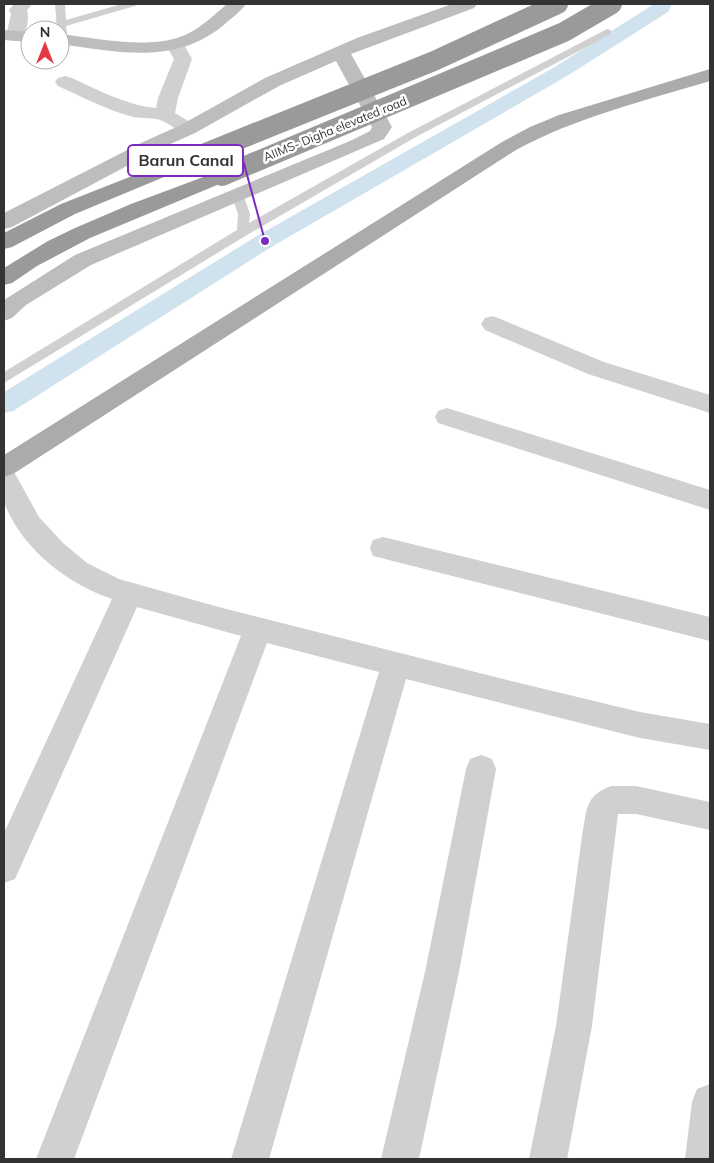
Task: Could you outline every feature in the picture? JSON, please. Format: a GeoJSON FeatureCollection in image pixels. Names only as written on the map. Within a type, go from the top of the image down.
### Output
{"type":"FeatureCollection","features":[{"type":"Feature","properties":{"kind":"highway","name":"AIIMS- Digha elevated road"},"geometry":{"type":"LineString","coordinates":[[4,242],[68,210],[434,61],[558,4]]}},
{"type":"Feature","properties":{"kind":"highway","name":"AIIMS- Digha elevated road"},"geometry":{"type":"LineString","coordinates":[[4,278],[44,253],[85,232],[514,54],[564,32],[612,4]]}},
{"type":"Feature","properties":{"kind":"main road"},"geometry":{"type":"LineString","coordinates":[[4,467],[509,146],[537,131],[566,119],[710,75]]}},
{"type":"Feature","properties":{"kind":"street"},"geometry":{"type":"LineString","coordinates":[[16,36],[20,14],[18,10],[23,4]]}},
{"type":"Feature","properties":{"kind":"street"},"geometry":{"type":"LineString","coordinates":[[70,36],[138,46],[175,45],[200,34],[237,4]]}},
{"type":"Feature","properties":{"kind":"street"},"geometry":{"type":"LineString","coordinates":[[4,222],[150,146],[188,129],[272,82],[363,42],[468,4]]}},
{"type":"Feature","properties":{"kind":"street"},"geometry":{"type":"LineString","coordinates":[[165,115],[168,98],[183,59],[175,45]]}},
{"type":"Feature","properties":{"kind":"street"},"geometry":{"type":"LineString","coordinates":[[4,314],[18,300],[83,260],[357,145],[377,134],[382,127],[340,52]]}},
{"type":"Feature","properties":{"kind":"street"},"geometry":{"type":"LineString","coordinates":[[65,82],[117,106],[137,112],[165,115],[188,129]]}},
{"type":"Feature","properties":{"kind":"street"},"geometry":{"type":"LineString","coordinates":[[494,324],[596,368],[710,404]]}},
{"type":"Feature","properties":{"kind":"street"},"geometry":{"type":"LineString","coordinates":[[447,417],[710,500]]}},
{"type":"Feature","properties":{"kind":"street"},"geometry":{"type":"LineString","coordinates":[[4,477],[30,524],[53,552],[76,571],[112,588],[396,664],[640,725],[710,737]]}},
{"type":"Feature","properties":{"kind":"street"},"geometry":{"type":"LineString","coordinates":[[383,548],[710,629]]}},
{"type":"Feature","properties":{"kind":"street"},"geometry":{"type":"LineString","coordinates":[[4,868],[129,593]]}},
{"type":"Feature","properties":{"kind":"street"},"geometry":{"type":"LineString","coordinates":[[55,1159],[258,628]]}},
{"type":"Feature","properties":{"kind":"street"},"geometry":{"type":"LineString","coordinates":[[250,1159],[396,664]]}},
{"type":"Feature","properties":{"kind":"street"},"geometry":{"type":"LineString","coordinates":[[400,1159],[444,963],[482,769]]}},
{"type":"Feature","properties":{"kind":"street"},"geometry":{"type":"LineString","coordinates":[[548,1159],[574,1026],[598,836],[604,806],[611,800],[621,798],[710,816]]}},
{"type":"Feature","properties":{"kind":"street"},"geometry":{"type":"LineString","coordinates":[[704,1159],[710,1102]]}},
{"type":"Feature","properties":{"kind":"lane"},"geometry":{"type":"LineString","coordinates":[[60,4],[61,20]]}},
{"type":"Feature","properties":{"kind":"lane"},"geometry":{"type":"LineString","coordinates":[[70,31],[132,4]]}},
{"type":"Feature","properties":{"kind":"lane"},"geometry":{"type":"LineString","coordinates":[[4,378],[244,232],[410,136],[607,32]]}},
{"type":"Feature","properties":{"kind":"lane"},"geometry":{"type":"LineString","coordinates":[[237,194],[244,214],[244,232]]}},
{"type":"Feature","properties":{"kind":"waterway"},"geometry":{"type":"LineString","coordinates":[[4,404],[265,241],[560,72],[661,8],[663,4]]}},
{"type":"Feature","properties":{"kind":"place","name":"Barun Canal"},"geometry":{"type":"Point","coordinates":[265,241]}}]}
